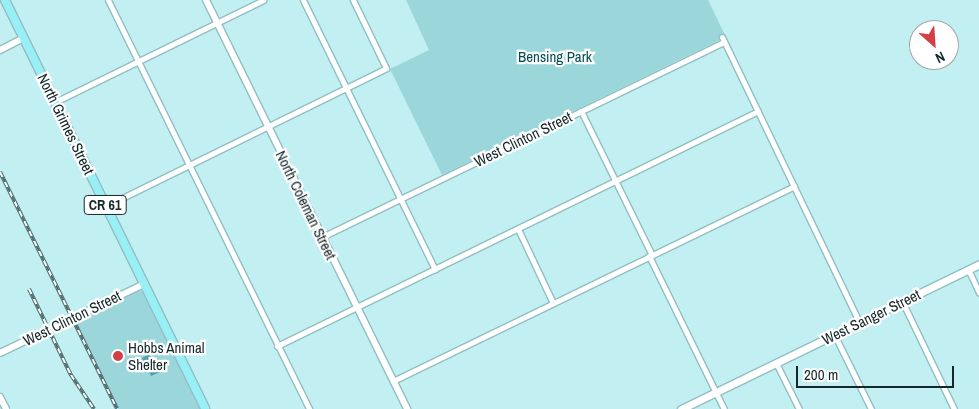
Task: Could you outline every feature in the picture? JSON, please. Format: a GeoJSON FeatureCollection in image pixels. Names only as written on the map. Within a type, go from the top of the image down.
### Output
{"type":"FeatureCollection","features":[{"type":"Feature","properties":{"kind":"main road","name":"North Grimes Street"},"geometry":{"type":"LineString","coordinates":[[5,0],[205,409]]}},
{"type":"Feature","properties":{"kind":"main road","name":"West Sanger Street"},"geometry":{"type":"LineString","coordinates":[[681,409],[979,264]]}},
{"type":"Feature","properties":{"kind":"street"},"geometry":{"type":"LineString","coordinates":[[108,0],[309,409]]}},
{"type":"Feature","properties":{"kind":"street","name":"North Coleman Street"},"geometry":{"type":"LineString","coordinates":[[206,0],[407,409]]}},
{"type":"Feature","properties":{"kind":"street"},"geometry":{"type":"LineString","coordinates":[[55,102],[263,0]]}},
{"type":"Feature","properties":{"kind":"street"},"geometry":{"type":"LineString","coordinates":[[303,0],[436,269]]}},
{"type":"Feature","properties":{"kind":"street"},"geometry":{"type":"LineString","coordinates":[[106,206],[386,68],[353,0]]}},
{"type":"Feature","properties":{"kind":"street"},"geometry":{"type":"LineString","coordinates":[[0,50],[24,38]]}},
{"type":"Feature","properties":{"kind":"street","name":"West Clinton Street"},"geometry":{"type":"LineString","coordinates":[[322,237],[581,111],[723,39],[758,111]]}},
{"type":"Feature","properties":{"kind":"street"},"geometry":{"type":"LineString","coordinates":[[581,111],[724,409]]}},
{"type":"Feature","properties":{"kind":"street"},"geometry":{"type":"LineString","coordinates":[[277,346],[758,111],[859,322]]}},
{"type":"Feature","properties":{"kind":"street"},"geometry":{"type":"LineString","coordinates":[[393,381],[794,186]]}},
{"type":"Feature","properties":{"kind":"street"},"geometry":{"type":"LineString","coordinates":[[518,229],[553,303]]}},
{"type":"Feature","properties":{"kind":"street"},"geometry":{"type":"LineString","coordinates":[[968,269],[979,293]]}},
{"type":"Feature","properties":{"kind":"street","name":"West Clinton Street"},"geometry":{"type":"LineString","coordinates":[[0,353],[144,284]]}},
{"type":"Feature","properties":{"kind":"street"},"geometry":{"type":"LineString","coordinates":[[902,301],[954,409]]}},
{"type":"Feature","properties":{"kind":"street"},"geometry":{"type":"LineString","coordinates":[[834,334],[870,409]]}},
{"type":"Feature","properties":{"kind":"street"},"geometry":{"type":"LineString","coordinates":[[776,363],[799,409]]}},
{"type":"Feature","properties":{"kind":"street"},"geometry":{"type":"LineString","coordinates":[[0,397],[6,409]]}},
{"type":"Feature","properties":{"kind":"green space","name":"Bensing Park"},"geometry":{"type":"Polygon","coordinates":[[[406,0],[708,0],[726,37],[442,175],[390,69],[429,50],[406,0]]]}},
{"type":"Feature","properties":{"kind":"green space"},"geometry":{"type":"Polygon","coordinates":[[[139,290],[143,293],[200,409],[116,409],[73,321],[139,290]]]}},
{"type":"Feature","properties":{"kind":"shaded area"},"geometry":{"type":"Polygon","coordinates":[[[149,354],[155,365],[162,362],[166,369],[151,376],[142,358],[149,354]]]}},
{"type":"Feature","properties":{"kind":"railway"},"geometry":{"type":"LineString","coordinates":[[0,172],[117,409]]}},
{"type":"Feature","properties":{"kind":"railway"},"geometry":{"type":"LineString","coordinates":[[29,289],[71,375],[94,409]]}},
{"type":"Feature","properties":{"kind":"place","name":"Hobbs Animal Shelter"},"geometry":{"type":"Point","coordinates":[118,356]}}]}
